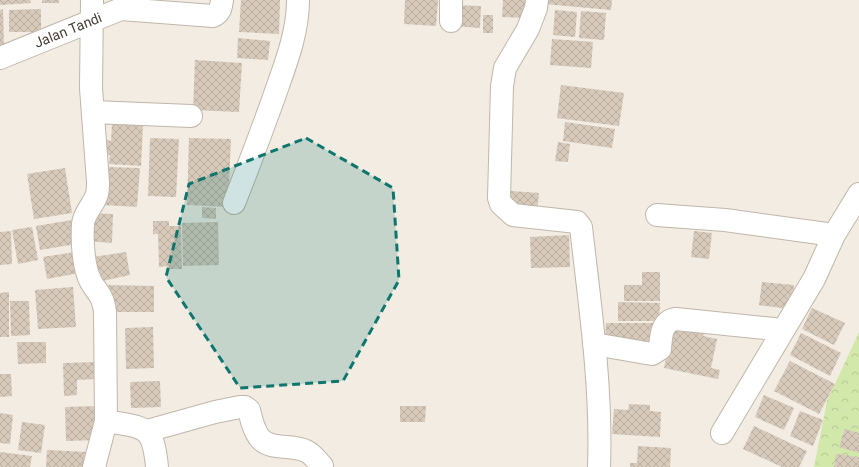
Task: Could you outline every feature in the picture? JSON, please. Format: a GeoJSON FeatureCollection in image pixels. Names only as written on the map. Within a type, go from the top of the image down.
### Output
{"type":"FeatureCollection","features":[{"type":"Feature","properties":{"kind":"street"},"geometry":{"type":"LineString","coordinates":[[128,4],[213,16],[218,14],[221,9],[222,0]]}},
{"type":"Feature","properties":{"kind":"street"},"geometry":{"type":"LineString","coordinates":[[234,203],[254,154],[290,53],[298,15],[298,0]]}},
{"type":"Feature","properties":{"kind":"street"},"geometry":{"type":"LineString","coordinates":[[537,0],[536,8],[528,29],[505,68],[502,86],[499,198],[501,204],[513,215],[577,222],[580,223],[582,227],[594,344],[600,430],[599,467]]}},
{"type":"Feature","properties":{"kind":"street","name":"Jalan Tandi"},"geometry":{"type":"LineString","coordinates":[[0,58],[93,10],[128,4]]}},
{"type":"Feature","properties":{"kind":"street"},"geometry":{"type":"LineString","coordinates":[[93,10],[91,88],[98,193],[84,217],[83,243],[87,271],[91,282],[100,293],[104,303],[106,421],[94,467]]}},
{"type":"Feature","properties":{"kind":"street"},"geometry":{"type":"LineString","coordinates":[[93,112],[191,116]]}},
{"type":"Feature","properties":{"kind":"street"},"geometry":{"type":"LineString","coordinates":[[722,433],[814,279],[834,236],[859,194]]}},
{"type":"Feature","properties":{"kind":"street"},"geometry":{"type":"LineString","coordinates":[[657,215],[725,220],[834,236]]}},
{"type":"Feature","properties":{"kind":"street"},"geometry":{"type":"LineString","coordinates":[[594,344],[647,355],[652,354],[660,350],[662,332],[666,324],[671,319],[783,330]]}},
{"type":"Feature","properties":{"kind":"street"},"geometry":{"type":"LineString","coordinates":[[147,431],[215,412],[245,407],[249,410],[259,437],[266,443],[304,450],[311,454],[322,466]]}},
{"type":"Feature","properties":{"kind":"street"},"geometry":{"type":"LineString","coordinates":[[106,421],[139,427],[147,431],[152,439],[157,467]]}},
{"type":"Feature","properties":{"kind":"highlighted area"},"geometry":{"type":"Polygon","coordinates":[[[306,138],[393,188],[399,280],[343,381],[240,388],[166,277],[189,184],[306,138]]]}},
{"type":"Feature","properties":{"kind":"green space"},"geometry":{"type":"Polygon","coordinates":[[[859,332],[859,467],[814,467],[827,401],[859,332]]]}},
{"type":"Feature","properties":{"kind":"building"},"geometry":{"type":"Polygon","coordinates":[[[0,0],[30,0],[31,3],[0,5],[0,0]]]}},
{"type":"Feature","properties":{"kind":"building"},"geometry":{"type":"Polygon","coordinates":[[[42,0],[59,0],[59,3],[42,3],[42,0]]]}},
{"type":"Feature","properties":{"kind":"building"},"geometry":{"type":"Polygon","coordinates":[[[241,0],[280,0],[279,34],[239,32],[241,0]]]}},
{"type":"Feature","properties":{"kind":"building"},"geometry":{"type":"Polygon","coordinates":[[[405,0],[438,0],[436,26],[404,24],[405,0]]]}},
{"type":"Feature","properties":{"kind":"building"},"geometry":{"type":"Polygon","coordinates":[[[503,0],[528,0],[527,18],[502,17],[503,0]]]}},
{"type":"Feature","properties":{"kind":"building"},"geometry":{"type":"Polygon","coordinates":[[[544,0],[612,0],[611,10],[544,4],[544,0]]]}},
{"type":"Feature","properties":{"kind":"building"},"geometry":{"type":"Polygon","coordinates":[[[454,5],[481,6],[480,28],[453,26],[454,5]]]}},
{"type":"Feature","properties":{"kind":"building"},"geometry":{"type":"Polygon","coordinates":[[[3,9],[4,46],[0,46],[0,10],[3,9]]]}},
{"type":"Feature","properties":{"kind":"building"},"geometry":{"type":"Polygon","coordinates":[[[41,9],[41,32],[9,32],[9,10],[41,9]]]}},
{"type":"Feature","properties":{"kind":"building"},"geometry":{"type":"Polygon","coordinates":[[[555,10],[577,12],[575,37],[553,35],[555,10]]]}},
{"type":"Feature","properties":{"kind":"building"},"geometry":{"type":"Polygon","coordinates":[[[581,11],[606,13],[604,40],[579,38],[581,11]]]}},
{"type":"Feature","properties":{"kind":"building"},"geometry":{"type":"Polygon","coordinates":[[[483,15],[493,15],[493,33],[483,33],[483,15]]]}},
{"type":"Feature","properties":{"kind":"building"},"geometry":{"type":"Polygon","coordinates":[[[238,38],[270,41],[268,60],[237,58],[238,38]]]}},
{"type":"Feature","properties":{"kind":"building"},"geometry":{"type":"Polygon","coordinates":[[[552,39],[593,42],[591,68],[550,65],[552,39]]]}},
{"type":"Feature","properties":{"kind":"building"},"geometry":{"type":"Polygon","coordinates":[[[195,60],[242,63],[239,112],[193,110],[195,60]]]}},
{"type":"Feature","properties":{"kind":"building"},"geometry":{"type":"Polygon","coordinates":[[[561,85],[624,93],[619,126],[557,118],[561,85]]]}},
{"type":"Feature","properties":{"kind":"building"},"geometry":{"type":"Polygon","coordinates":[[[565,122],[615,129],[612,148],[563,141],[565,122]]]}},
{"type":"Feature","properties":{"kind":"building"},"geometry":{"type":"Polygon","coordinates":[[[112,124],[143,125],[141,166],[109,164],[110,155],[105,155],[105,140],[111,141],[112,124]]]}},
{"type":"Feature","properties":{"kind":"building"},"geometry":{"type":"Polygon","coordinates":[[[150,138],[179,139],[176,197],[148,196],[150,138]]]}},
{"type":"Feature","properties":{"kind":"building"},"geometry":{"type":"Polygon","coordinates":[[[189,138],[231,139],[228,207],[187,205],[189,138]]]}},
{"type":"Feature","properties":{"kind":"building"},"geometry":{"type":"Polygon","coordinates":[[[558,142],[570,144],[568,162],[555,161],[558,142]]]}},
{"type":"Feature","properties":{"kind":"building"},"geometry":{"type":"Polygon","coordinates":[[[106,167],[140,168],[137,207],[104,205],[106,167]]]}},
{"type":"Feature","properties":{"kind":"building"},"geometry":{"type":"Polygon","coordinates":[[[65,168],[72,213],[34,219],[27,174],[65,168]]]}},
{"type":"Feature","properties":{"kind":"building"},"geometry":{"type":"Polygon","coordinates":[[[511,191],[539,193],[537,212],[509,209],[511,191]]]}},
{"type":"Feature","properties":{"kind":"building"},"geometry":{"type":"Polygon","coordinates":[[[202,207],[216,208],[216,219],[202,218],[202,207]]]}},
{"type":"Feature","properties":{"kind":"building"},"geometry":{"type":"Polygon","coordinates":[[[87,213],[113,214],[112,243],[86,241],[87,213]]]}},
{"type":"Feature","properties":{"kind":"building"},"geometry":{"type":"Polygon","coordinates":[[[72,220],[76,244],[40,250],[36,226],[72,220]]]}},
{"type":"Feature","properties":{"kind":"building"},"geometry":{"type":"Polygon","coordinates":[[[153,221],[169,221],[169,226],[181,226],[182,269],[168,269],[167,266],[159,267],[158,234],[153,234],[153,221]]]}},
{"type":"Feature","properties":{"kind":"building"},"geometry":{"type":"Polygon","coordinates":[[[218,222],[219,265],[183,266],[182,223],[218,222]]]}},
{"type":"Feature","properties":{"kind":"building"},"geometry":{"type":"Polygon","coordinates":[[[32,227],[38,260],[18,264],[12,230],[32,227]]]}},
{"type":"Feature","properties":{"kind":"building"},"geometry":{"type":"Polygon","coordinates":[[[11,231],[12,264],[0,265],[0,232],[11,231]]]}},
{"type":"Feature","properties":{"kind":"building"},"geometry":{"type":"Polygon","coordinates":[[[694,231],[712,233],[709,259],[691,257],[694,231]]]}},
{"type":"Feature","properties":{"kind":"building"},"geometry":{"type":"Polygon","coordinates":[[[569,235],[570,267],[531,268],[530,237],[569,235]]]}},
{"type":"Feature","properties":{"kind":"building"},"geometry":{"type":"Polygon","coordinates":[[[75,252],[79,273],[47,279],[43,257],[75,252]]]}},
{"type":"Feature","properties":{"kind":"building"},"geometry":{"type":"Polygon","coordinates":[[[126,252],[130,275],[98,282],[93,257],[126,252]]]}},
{"type":"Feature","properties":{"kind":"building"},"geometry":{"type":"Polygon","coordinates":[[[642,272],[660,272],[660,301],[624,301],[624,285],[642,285],[642,272]]]}},
{"type":"Feature","properties":{"kind":"building"},"geometry":{"type":"Polygon","coordinates":[[[762,282],[794,285],[791,309],[759,305],[762,282]]]}},
{"type":"Feature","properties":{"kind":"building"},"geometry":{"type":"Polygon","coordinates":[[[107,285],[154,286],[154,312],[116,312],[116,304],[107,304],[107,285]]]}},
{"type":"Feature","properties":{"kind":"building"},"geometry":{"type":"Polygon","coordinates":[[[73,287],[76,327],[38,329],[35,290],[73,287]]]}},
{"type":"Feature","properties":{"kind":"building"},"geometry":{"type":"Polygon","coordinates":[[[9,292],[9,337],[0,337],[0,293],[9,292]]]}},
{"type":"Feature","properties":{"kind":"building"},"geometry":{"type":"Polygon","coordinates":[[[10,301],[29,301],[30,335],[11,336],[10,301]]]}},
{"type":"Feature","properties":{"kind":"building"},"geometry":{"type":"Polygon","coordinates":[[[618,302],[660,303],[659,321],[618,321],[618,302]]]}},
{"type":"Feature","properties":{"kind":"building"},"geometry":{"type":"Polygon","coordinates":[[[812,308],[845,323],[834,345],[802,329],[812,308]]]}},
{"type":"Feature","properties":{"kind":"building"},"geometry":{"type":"Polygon","coordinates":[[[606,323],[656,323],[656,342],[605,342],[606,323]]]}},
{"type":"Feature","properties":{"kind":"building"},"geometry":{"type":"Polygon","coordinates":[[[673,324],[704,331],[703,336],[717,339],[711,368],[720,370],[718,379],[664,368],[673,324]]]}},
{"type":"Feature","properties":{"kind":"building"},"geometry":{"type":"Polygon","coordinates":[[[153,327],[154,368],[126,369],[125,328],[153,327]]]}},
{"type":"Feature","properties":{"kind":"building"},"geometry":{"type":"Polygon","coordinates":[[[801,333],[841,353],[830,376],[790,355],[801,333]]]}},
{"type":"Feature","properties":{"kind":"building"},"geometry":{"type":"Polygon","coordinates":[[[17,342],[46,342],[46,363],[18,364],[17,342]]]}},
{"type":"Feature","properties":{"kind":"building"},"geometry":{"type":"Polygon","coordinates":[[[790,361],[835,384],[819,414],[774,391],[790,361]]]}},
{"type":"Feature","properties":{"kind":"building"},"geometry":{"type":"Polygon","coordinates":[[[95,362],[96,379],[77,380],[77,395],[64,396],[63,363],[95,362]]]}},
{"type":"Feature","properties":{"kind":"building"},"geometry":{"type":"Polygon","coordinates":[[[0,374],[11,374],[12,396],[0,397],[0,374]]]}},
{"type":"Feature","properties":{"kind":"building"},"geometry":{"type":"Polygon","coordinates":[[[160,381],[161,407],[131,408],[130,382],[160,381]]]}},
{"type":"Feature","properties":{"kind":"building"},"geometry":{"type":"Polygon","coordinates":[[[764,395],[794,408],[784,430],[755,417],[764,395]]]}},
{"type":"Feature","properties":{"kind":"building"},"geometry":{"type":"Polygon","coordinates":[[[629,404],[650,405],[650,411],[661,412],[660,437],[612,434],[614,409],[628,410],[629,404]]]}},
{"type":"Feature","properties":{"kind":"building"},"geometry":{"type":"Polygon","coordinates":[[[97,406],[98,440],[66,441],[65,407],[97,406]]]}},
{"type":"Feature","properties":{"kind":"building"},"geometry":{"type":"Polygon","coordinates":[[[400,406],[426,406],[425,422],[400,422],[400,406]]]}},
{"type":"Feature","properties":{"kind":"building"},"geometry":{"type":"Polygon","coordinates":[[[800,411],[823,420],[813,446],[790,436],[800,411]]]}},
{"type":"Feature","properties":{"kind":"building"},"geometry":{"type":"Polygon","coordinates":[[[0,413],[13,415],[10,444],[0,443],[0,413]]]}},
{"type":"Feature","properties":{"kind":"building"},"geometry":{"type":"Polygon","coordinates":[[[22,422],[45,425],[41,453],[18,450],[22,422]]]}},
{"type":"Feature","properties":{"kind":"building"},"geometry":{"type":"Polygon","coordinates":[[[754,426],[807,451],[799,467],[782,467],[743,449],[754,426]]]}},
{"type":"Feature","properties":{"kind":"building"},"geometry":{"type":"Polygon","coordinates":[[[845,429],[859,433],[859,453],[839,447],[845,429]]]}},
{"type":"Feature","properties":{"kind":"building"},"geometry":{"type":"Polygon","coordinates":[[[638,446],[671,448],[670,467],[630,467],[630,463],[637,463],[638,446]]]}},
{"type":"Feature","properties":{"kind":"building"},"geometry":{"type":"Polygon","coordinates":[[[47,450],[87,452],[87,467],[46,467],[47,450]]]}},
{"type":"Feature","properties":{"kind":"building"},"geometry":{"type":"Polygon","coordinates":[[[0,452],[32,456],[30,467],[0,467],[0,452]]]}},
{"type":"Feature","properties":{"kind":"building"},"geometry":{"type":"Polygon","coordinates":[[[836,454],[859,457],[859,467],[834,467],[836,454]]]}}]}
